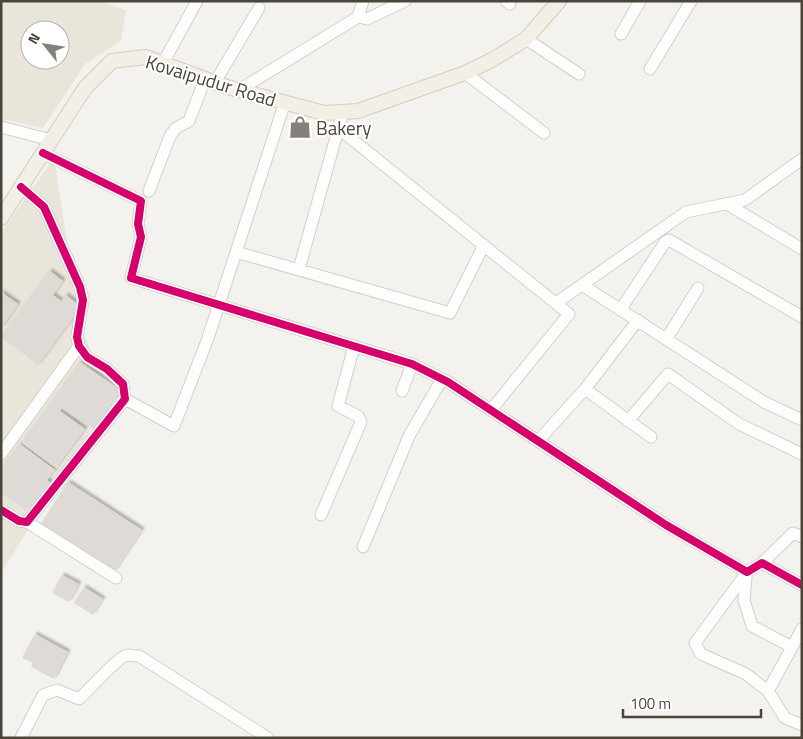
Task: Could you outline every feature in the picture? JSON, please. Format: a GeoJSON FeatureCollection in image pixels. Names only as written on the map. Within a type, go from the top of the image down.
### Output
{"type":"FeatureCollection","features":[{"type":"Feature","properties":{"kind":"main road","name":"Kovaipudur Road"},"geometry":{"type":"LineString","coordinates":[[1,218],[85,88],[112,62],[146,57],[239,90],[324,113],[358,111],[465,73],[492,60],[526,39],[560,1]]}},
{"type":"Feature","properties":{"kind":"street"},"geometry":{"type":"LineString","coordinates":[[162,63],[196,1]]}},
{"type":"Feature","properties":{"kind":"street"},"geometry":{"type":"LineString","coordinates":[[239,90],[358,17],[363,1]]}},
{"type":"Feature","properties":{"kind":"street"},"geometry":{"type":"LineString","coordinates":[[358,17],[367,19],[405,1]]}},
{"type":"Feature","properties":{"kind":"street"},"geometry":{"type":"LineString","coordinates":[[621,34],[640,1]]}},
{"type":"Feature","properties":{"kind":"street"},"geometry":{"type":"LineString","coordinates":[[650,69],[691,1]]}},
{"type":"Feature","properties":{"kind":"street"},"geometry":{"type":"LineString","coordinates":[[149,191],[170,136],[176,128],[189,121],[210,80],[259,8]]}},
{"type":"Feature","properties":{"kind":"street"},"geometry":{"type":"LineString","coordinates":[[526,39],[579,74]]}},
{"type":"Feature","properties":{"kind":"street"},"geometry":{"type":"LineString","coordinates":[[465,73],[544,133]]}},
{"type":"Feature","properties":{"kind":"street"},"geometry":{"type":"LineString","coordinates":[[21,187],[44,207],[80,287],[83,307],[77,337],[78,346],[87,357],[108,369],[122,384],[125,399],[174,426],[219,304],[284,102]]}},
{"type":"Feature","properties":{"kind":"street"},"geometry":{"type":"LineString","coordinates":[[298,269],[343,112]]}},
{"type":"Feature","properties":{"kind":"street"},"geometry":{"type":"LineString","coordinates":[[1,127],[51,140]]}},
{"type":"Feature","properties":{"kind":"street"},"geometry":{"type":"LineString","coordinates":[[338,128],[569,314],[491,410]]}},
{"type":"Feature","properties":{"kind":"street"},"geometry":{"type":"LineString","coordinates":[[43,153],[141,202],[138,224],[142,236],[131,278],[412,364],[442,379],[666,525],[747,572]]}},
{"type":"Feature","properties":{"kind":"street"},"geometry":{"type":"LineString","coordinates":[[556,303],[686,212],[745,200],[802,159]]}},
{"type":"Feature","properties":{"kind":"street"},"geometry":{"type":"LineString","coordinates":[[727,204],[802,249]]}},
{"type":"Feature","properties":{"kind":"street"},"geometry":{"type":"LineString","coordinates":[[621,310],[665,242],[669,240],[802,317]]}},
{"type":"Feature","properties":{"kind":"street"},"geometry":{"type":"LineString","coordinates":[[236,252],[450,313],[484,245]]}},
{"type":"Feature","properties":{"kind":"street"},"geometry":{"type":"LineString","coordinates":[[582,285],[764,402],[802,420]]}},
{"type":"Feature","properties":{"kind":"street"},"geometry":{"type":"LineString","coordinates":[[667,338],[698,288]]}},
{"type":"Feature","properties":{"kind":"street"},"geometry":{"type":"LineString","coordinates":[[538,442],[585,389],[638,320]]}},
{"type":"Feature","properties":{"kind":"street"},"geometry":{"type":"LineString","coordinates":[[1,454],[78,346]]}},
{"type":"Feature","properties":{"kind":"street"},"geometry":{"type":"LineString","coordinates":[[321,515],[361,422],[358,416],[338,406],[354,346]]}},
{"type":"Feature","properties":{"kind":"street"},"geometry":{"type":"LineString","coordinates":[[402,391],[412,364]]}},
{"type":"Feature","properties":{"kind":"street"},"geometry":{"type":"LineString","coordinates":[[628,422],[668,374],[739,424],[802,454]]}},
{"type":"Feature","properties":{"kind":"street"},"geometry":{"type":"LineString","coordinates":[[363,547],[409,436],[442,379]]}},
{"type":"Feature","properties":{"kind":"street"},"geometry":{"type":"LineString","coordinates":[[585,389],[651,437]]}},
{"type":"Feature","properties":{"kind":"street"},"geometry":{"type":"LineString","coordinates":[[27,522],[125,399]]}},
{"type":"Feature","properties":{"kind":"street"},"geometry":{"type":"LineString","coordinates":[[1,510],[19,521],[27,522],[116,578]]}},
{"type":"Feature","properties":{"kind":"street"},"geometry":{"type":"LineString","coordinates":[[802,538],[793,533],[762,563],[747,572],[695,643],[701,654],[746,674],[768,691],[785,718],[802,725]]}},
{"type":"Feature","properties":{"kind":"street"},"geometry":{"type":"LineString","coordinates":[[762,563],[802,584]]}},
{"type":"Feature","properties":{"kind":"street"},"geometry":{"type":"LineString","coordinates":[[747,572],[744,600],[752,626],[792,647]]}},
{"type":"Feature","properties":{"kind":"street"},"geometry":{"type":"LineString","coordinates":[[768,691],[802,629]]}},
{"type":"Feature","properties":{"kind":"street"},"geometry":{"type":"LineString","coordinates":[[20,738],[43,695],[57,690],[79,699],[98,682],[115,662],[126,655],[139,656],[268,738]]}},
{"type":"Feature","properties":{"kind":"shaded area"},"geometry":{"type":"Polygon","coordinates":[[[1,1],[100,1],[126,10],[121,41],[85,64],[43,128],[1,119],[1,1]]]}},
{"type":"Feature","properties":{"kind":"shaded area"},"geometry":{"type":"Polygon","coordinates":[[[54,158],[81,330],[103,375],[109,400],[1,573],[1,233],[54,158]]]}},
{"type":"Feature","properties":{"kind":"building"},"geometry":{"type":"Polygon","coordinates":[[[50,271],[63,281],[53,295],[61,301],[66,295],[81,307],[38,365],[1,337],[50,271]]]}},
{"type":"Feature","properties":{"kind":"building"},"geometry":{"type":"Polygon","coordinates":[[[1,292],[18,304],[1,329],[1,292]]]}},
{"type":"Feature","properties":{"kind":"building"},"geometry":{"type":"Polygon","coordinates":[[[80,362],[120,390],[94,429],[62,408],[60,411],[85,429],[56,468],[22,443],[80,362]]]}},
{"type":"Feature","properties":{"kind":"building"},"geometry":{"type":"Polygon","coordinates":[[[20,444],[55,470],[47,480],[52,484],[33,510],[28,507],[25,510],[1,493],[1,470],[20,444]]]}},
{"type":"Feature","properties":{"kind":"building"},"geometry":{"type":"Polygon","coordinates":[[[68,482],[142,530],[114,572],[41,524],[68,482]]]}},
{"type":"Feature","properties":{"kind":"building"},"geometry":{"type":"Polygon","coordinates":[[[62,575],[79,584],[69,602],[52,593],[62,575]]]}},
{"type":"Feature","properties":{"kind":"building"},"geometry":{"type":"Polygon","coordinates":[[[84,587],[103,599],[93,615],[74,603],[84,587]]]}},
{"type":"Feature","properties":{"kind":"building"},"geometry":{"type":"Polygon","coordinates":[[[35,634],[68,652],[54,679],[31,667],[33,663],[22,658],[35,634]]]}},
{"type":"Feature","properties":{"kind":"cycle path"},"geometry":{"type":"LineString","coordinates":[[43,153],[141,201],[138,224],[141,237],[131,278],[412,364],[448,382],[666,525],[747,572],[762,563],[802,585]]}},
{"type":"Feature","properties":{"kind":"cycle path"},"geometry":{"type":"LineString","coordinates":[[1,510],[19,521],[27,522],[125,399],[123,384],[107,369],[87,357],[79,346],[77,337],[83,300],[80,287],[44,207],[21,187]]}},
{"type":"Feature","properties":{"kind":"place","name":"Bakery"},"geometry":{"type":"Point","coordinates":[300,127]}}]}
